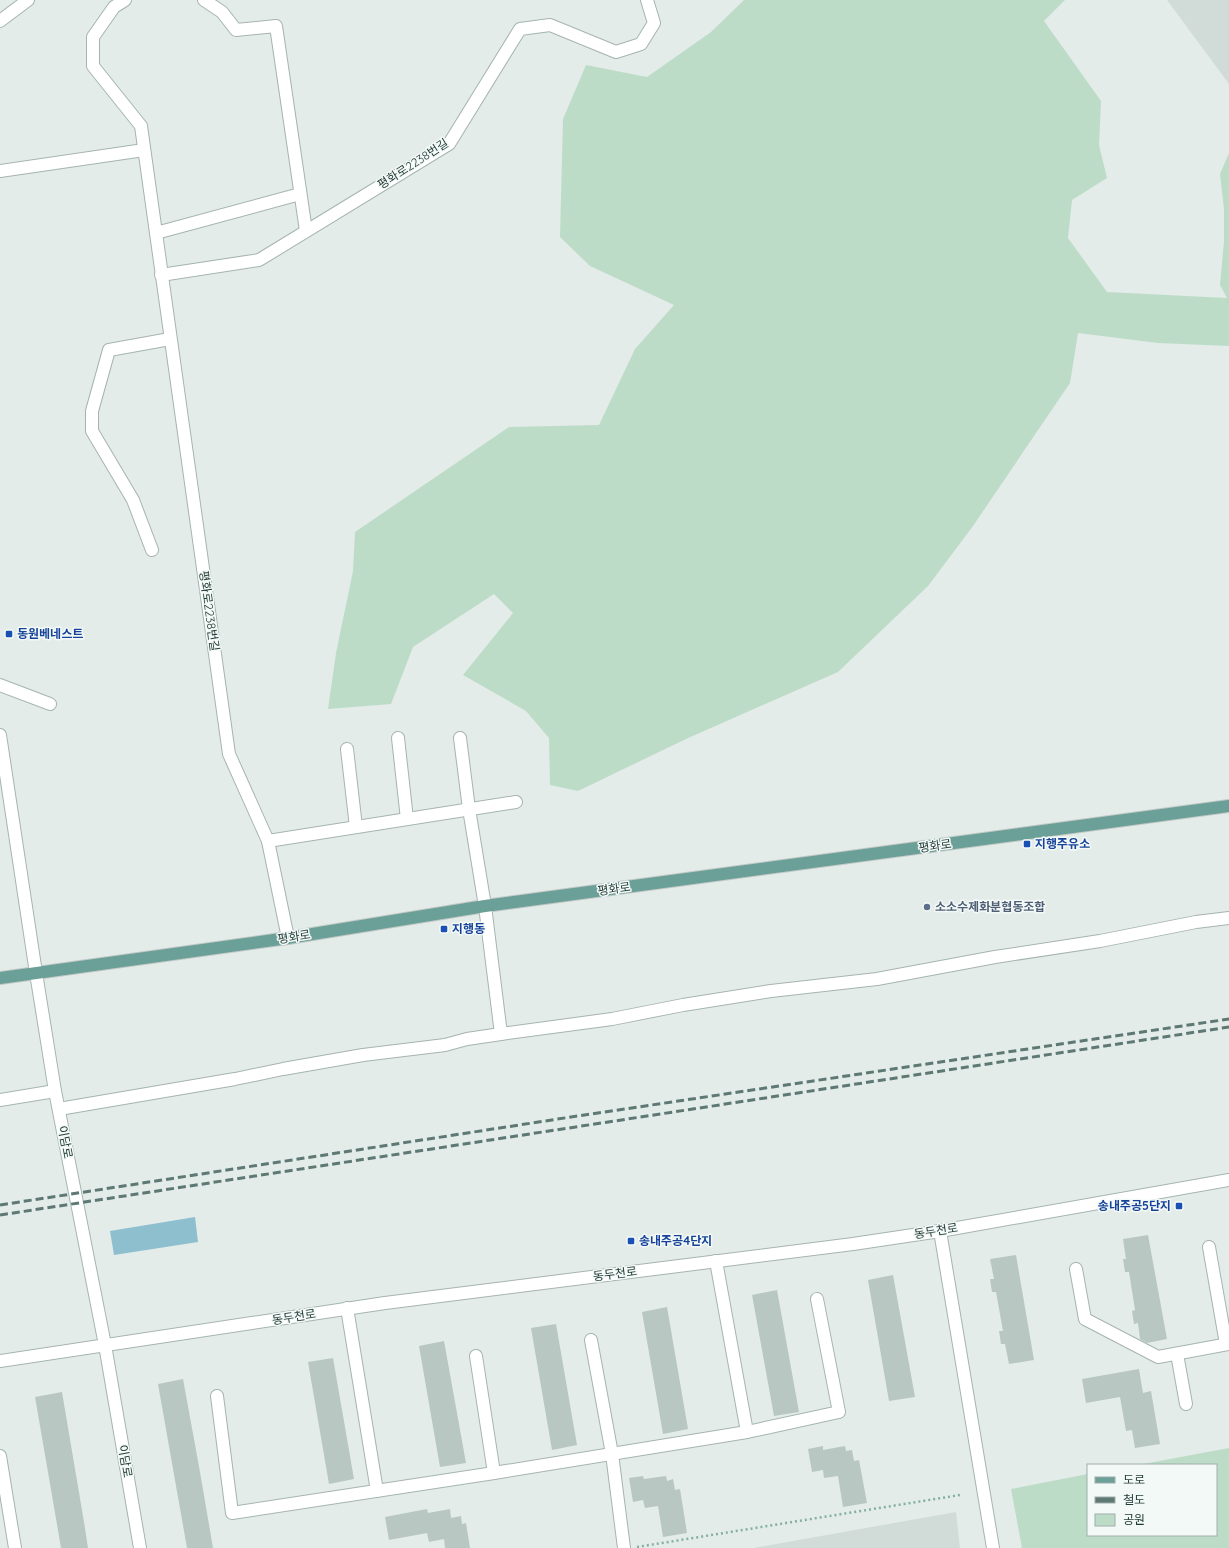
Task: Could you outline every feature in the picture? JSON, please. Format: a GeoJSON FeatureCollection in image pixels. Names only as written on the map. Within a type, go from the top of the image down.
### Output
{"type":"FeatureCollection","features":[{"type":"Feature","properties":{"kind":"main road","name":"평화로"},"geometry":{"type":"LineString","coordinates":[[0,978],[288,938],[486,906],[1229,806]]}},
{"type":"Feature","properties":{"kind":"street"},"geometry":{"type":"LineString","coordinates":[[0,21],[28,0]]}},
{"type":"Feature","properties":{"kind":"street","name":"평화로2238번길"},"geometry":{"type":"LineString","coordinates":[[125,0],[114,7],[93,37],[93,66],[141,126],[229,754],[268,840],[288,938]]}},
{"type":"Feature","properties":{"kind":"street"},"geometry":{"type":"LineString","coordinates":[[204,0],[222,12],[236,30],[276,26],[306,231]]}},
{"type":"Feature","properties":{"kind":"street","name":"평화로2238번길"},"geometry":{"type":"LineString","coordinates":[[162,275],[259,260],[449,144],[520,29],[550,25],[616,52],[641,44],[654,23],[647,0]]}},
{"type":"Feature","properties":{"kind":"street"},"geometry":{"type":"LineString","coordinates":[[0,172],[144,150]]}},
{"type":"Feature","properties":{"kind":"street"},"geometry":{"type":"LineString","coordinates":[[156,233],[300,194]]}},
{"type":"Feature","properties":{"kind":"street"},"geometry":{"type":"LineString","coordinates":[[152,550],[132,500],[92,430],[92,411],[109,350],[170,339]]}},
{"type":"Feature","properties":{"kind":"street"},"geometry":{"type":"LineString","coordinates":[[0,685],[50,704]]}},
{"type":"Feature","properties":{"kind":"street","name":"이담로"},"geometry":{"type":"LineString","coordinates":[[0,735],[58,1109],[105,1345],[140,1548]]}},
{"type":"Feature","properties":{"kind":"street"},"geometry":{"type":"LineString","coordinates":[[398,738],[407,819]]}},
{"type":"Feature","properties":{"kind":"street"},"geometry":{"type":"LineString","coordinates":[[460,738],[468,809],[486,906],[501,1034]]}},
{"type":"Feature","properties":{"kind":"street"},"geometry":{"type":"LineString","coordinates":[[347,749],[356,827]]}},
{"type":"Feature","properties":{"kind":"street"},"geometry":{"type":"LineString","coordinates":[[268,840],[516,802]]}},
{"type":"Feature","properties":{"kind":"street"},"geometry":{"type":"LineString","coordinates":[[58,1109],[363,1055],[445,1045],[501,1034],[612,1019],[683,1005],[771,991],[877,979],[995,957],[1100,941],[1196,922],[1229,918]]}},
{"type":"Feature","properties":{"kind":"street"},"geometry":{"type":"LineString","coordinates":[[0,1100],[55,1091]]}},
{"type":"Feature","properties":{"kind":"street","name":"동두천로"},"geometry":{"type":"LineString","coordinates":[[0,1361],[347,1308],[940,1231],[1229,1180]]}},
{"type":"Feature","properties":{"kind":"street"},"geometry":{"type":"LineString","coordinates":[[940,1231],[993,1548]]}},
{"type":"Feature","properties":{"kind":"street"},"geometry":{"type":"LineString","coordinates":[[1076,1269],[1085,1319],[1158,1357],[1177,1354],[1227,1344],[1209,1247]]}},
{"type":"Feature","properties":{"kind":"street"},"geometry":{"type":"LineString","coordinates":[[716,1261],[747,1432]]}},
{"type":"Feature","properties":{"kind":"street"},"geometry":{"type":"LineString","coordinates":[[217,1396],[232,1513],[612,1454],[747,1432],[839,1412],[817,1299]]}},
{"type":"Feature","properties":{"kind":"street"},"geometry":{"type":"LineString","coordinates":[[347,1308],[377,1491]]}},
{"type":"Feature","properties":{"kind":"street"},"geometry":{"type":"LineString","coordinates":[[591,1340],[612,1454],[624,1548]]}},
{"type":"Feature","properties":{"kind":"street"},"geometry":{"type":"LineString","coordinates":[[1177,1354],[1186,1404]]}},
{"type":"Feature","properties":{"kind":"street"},"geometry":{"type":"LineString","coordinates":[[476,1356],[494,1473]]}},
{"type":"Feature","properties":{"kind":"street"},"geometry":{"type":"LineString","coordinates":[[0,1456],[15,1548]]}},
{"type":"Feature","properties":{"kind":"path"},"geometry":{"type":"LineString","coordinates":[[630,1548],[960,1495]]}},
{"type":"Feature","properties":{"kind":"shaded area"},"geometry":{"type":"Polygon","coordinates":[[[1167,0],[1229,0],[1229,84],[1167,0]]]}},
{"type":"Feature","properties":{"kind":"shaded area"},"geometry":{"type":"Polygon","coordinates":[[[956,1512],[960,1548],[753,1548],[956,1512]]]}},
{"type":"Feature","properties":{"kind":"green space"},"geometry":{"type":"Polygon","coordinates":[[[744,0],[1065,0],[1044,21],[1101,101],[1099,145],[1107,178],[1072,200],[1068,238],[1107,292],[1227,298],[1220,285],[1224,241],[1224,209],[1220,174],[1229,153],[1229,346],[1158,343],[1078,333],[1070,383],[973,526],[928,586],[838,672],[686,739],[578,791],[550,785],[549,738],[526,711],[463,675],[513,613],[494,594],[413,647],[391,704],[328,709],[336,653],[353,571],[355,532],[509,427],[599,425],[635,349],[674,305],[590,266],[560,237],[563,119],[586,65],[647,77],[711,32],[744,0]]]}},
{"type":"Feature","properties":{"kind":"green space"},"geometry":{"type":"Polygon","coordinates":[[[1229,1448],[1229,1548],[1022,1548],[1011,1489],[1087,1474],[1087,1536],[1217,1536],[1217,1464],[1143,1464],[1229,1448]]]}},
{"type":"Feature","properties":{"kind":"water"},"geometry":{"type":"Polygon","coordinates":[[[195,1217],[198,1242],[114,1255],[110,1231],[195,1217]]]}},
{"type":"Feature","properties":{"kind":"building"},"geometry":{"type":"Polygon","coordinates":[[[1148,1235],[1167,1339],[1147,1343],[1140,1339],[1138,1323],[1134,1324],[1132,1311],[1135,1310],[1129,1272],[1125,1272],[1123,1259],[1126,1259],[1123,1239],[1148,1235]]]}},
{"type":"Feature","properties":{"kind":"building"},"geometry":{"type":"Polygon","coordinates":[[[1016,1255],[1034,1360],[1009,1364],[1005,1344],[1001,1344],[999,1331],[1003,1331],[996,1292],[992,1292],[990,1279],[994,1279],[990,1259],[1016,1255]]]}},
{"type":"Feature","properties":{"kind":"building"},"geometry":{"type":"Polygon","coordinates":[[[893,1275],[915,1397],[889,1401],[868,1280],[893,1275]]]}},
{"type":"Feature","properties":{"kind":"building"},"geometry":{"type":"Polygon","coordinates":[[[777,1290],[799,1412],[774,1416],[752,1295],[777,1290]]]}},
{"type":"Feature","properties":{"kind":"building"},"geometry":{"type":"Polygon","coordinates":[[[667,1307],[688,1429],[663,1434],[642,1312],[667,1307]]]}},
{"type":"Feature","properties":{"kind":"building"},"geometry":{"type":"Polygon","coordinates":[[[556,1324],[577,1445],[552,1450],[531,1328],[556,1324]]]}},
{"type":"Feature","properties":{"kind":"building"},"geometry":{"type":"Polygon","coordinates":[[[444,1341],[466,1463],[440,1467],[419,1346],[444,1341]]]}},
{"type":"Feature","properties":{"kind":"building"},"geometry":{"type":"Polygon","coordinates":[[[333,1358],[354,1479],[329,1484],[308,1362],[333,1358]]]}},
{"type":"Feature","properties":{"kind":"building"},"geometry":{"type":"Polygon","coordinates":[[[1139,1369],[1143,1393],[1151,1391],[1160,1444],[1135,1448],[1132,1430],[1126,1431],[1120,1397],[1086,1403],[1082,1379],[1139,1369]]]}},
{"type":"Feature","properties":{"kind":"building"},"geometry":{"type":"Polygon","coordinates":[[[183,1379],[213,1548],[187,1548],[158,1384],[183,1379]]]}},
{"type":"Feature","properties":{"kind":"building"},"geometry":{"type":"Polygon","coordinates":[[[62,1392],[88,1548],[61,1548],[35,1397],[62,1392]]]}},
{"type":"Feature","properties":{"kind":"building"},"geometry":{"type":"Polygon","coordinates":[[[823,1446],[823,1450],[845,1446],[846,1451],[852,1450],[854,1461],[859,1460],[867,1503],[843,1507],[838,1476],[824,1478],[823,1470],[812,1472],[808,1449],[823,1446]]]}},
{"type":"Feature","properties":{"kind":"building"},"geometry":{"type":"Polygon","coordinates":[[[643,1476],[644,1479],[666,1476],[667,1481],[673,1479],[675,1490],[680,1489],[687,1533],[663,1537],[658,1506],[645,1508],[643,1500],[633,1502],[629,1478],[643,1476]]]}},
{"type":"Feature","properties":{"kind":"building"},"geometry":{"type":"Polygon","coordinates":[[[427,1509],[428,1513],[450,1509],[451,1518],[461,1516],[462,1524],[466,1523],[470,1548],[445,1548],[444,1539],[429,1542],[427,1533],[389,1540],[385,1517],[427,1509]]]}},
{"type":"Feature","properties":{"kind":"railway"},"geometry":{"type":"LineString","coordinates":[[0,1205],[571,1117],[1229,1019]]}},
{"type":"Feature","properties":{"kind":"railway"},"geometry":{"type":"LineString","coordinates":[[0,1215],[1229,1027]]}},
{"type":"Feature","properties":{"kind":"place","name":"동원베네스트"},"geometry":{"type":"Point","coordinates":[9,634]}},
{"type":"Feature","properties":{"kind":"place","name":"지행주유소"},"geometry":{"type":"Point","coordinates":[1027,844]}},
{"type":"Feature","properties":{"kind":"place","name":"소소수제화분협동조합"},"geometry":{"type":"Point","coordinates":[927,907]}},
{"type":"Feature","properties":{"kind":"place","name":"지행동"},"geometry":{"type":"Point","coordinates":[444,929]}},
{"type":"Feature","properties":{"kind":"place","name":"송내주공5단지"},"geometry":{"type":"Point","coordinates":[1179,1206]}},
{"type":"Feature","properties":{"kind":"place","name":"송내주공4단지"},"geometry":{"type":"Point","coordinates":[631,1241]}}]}
